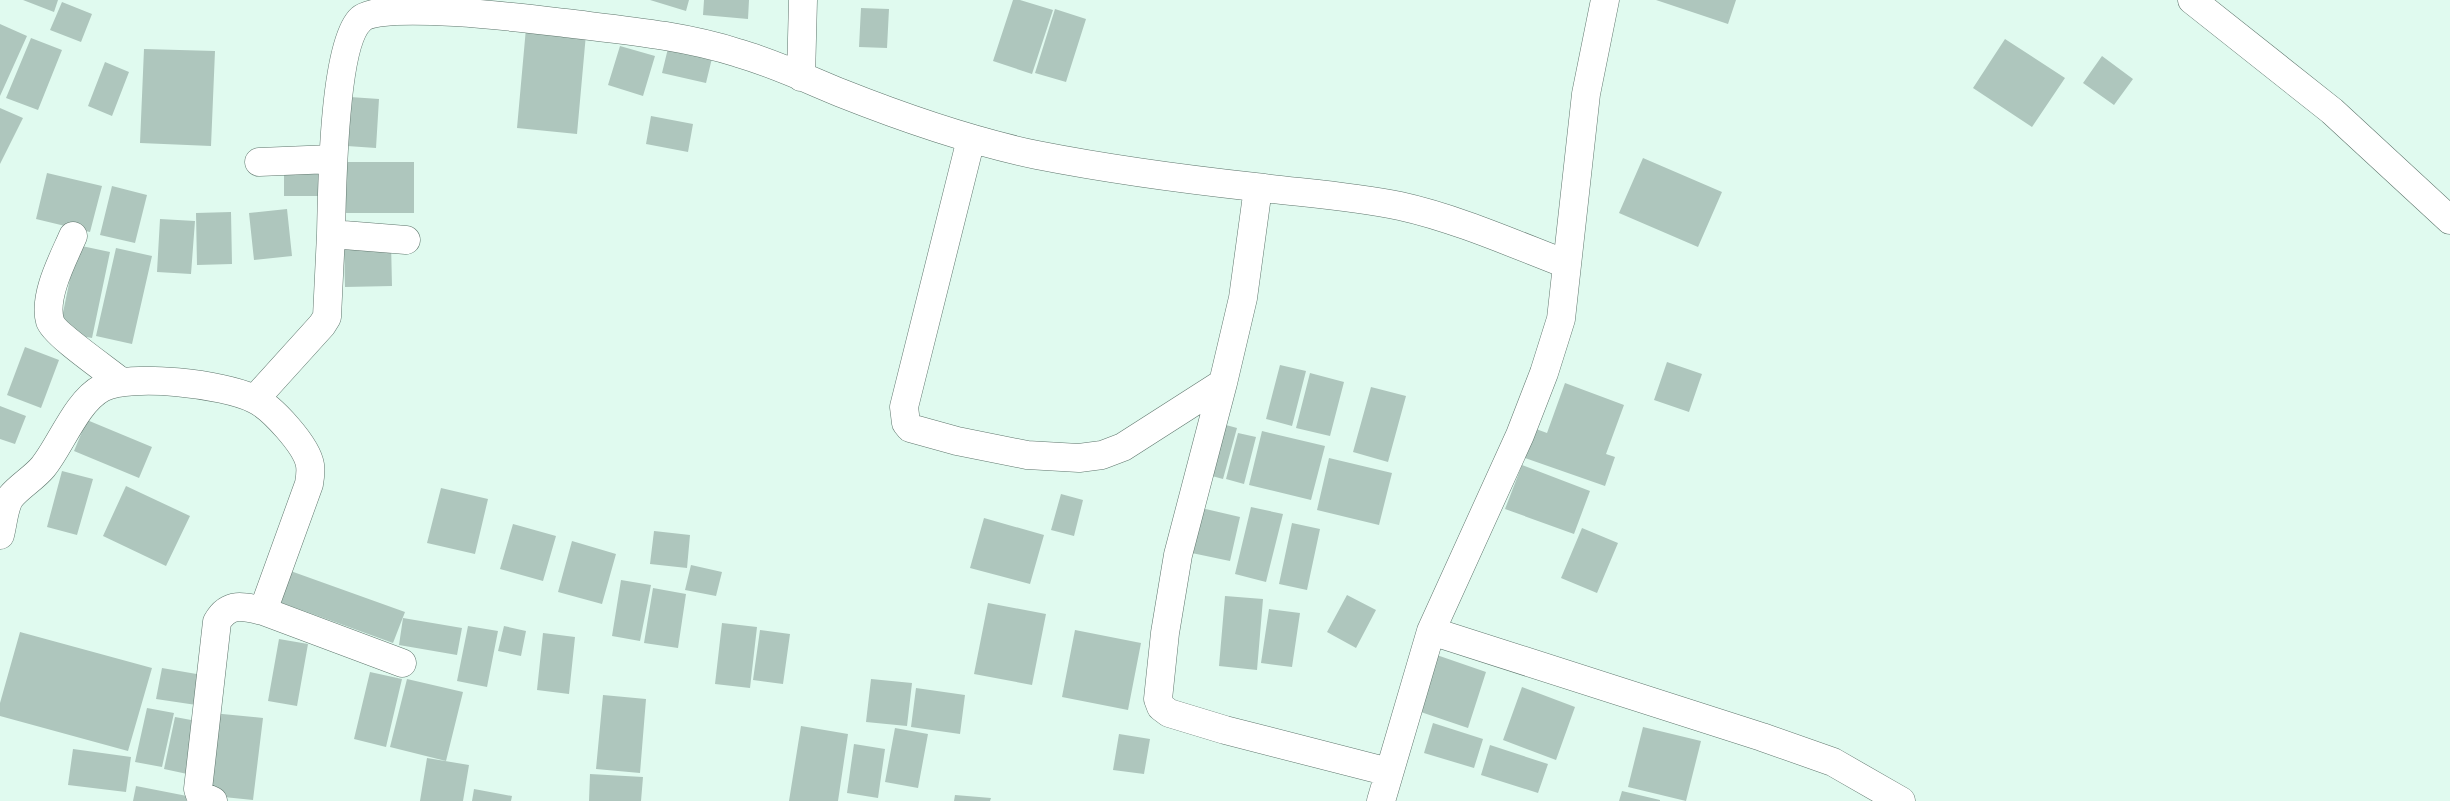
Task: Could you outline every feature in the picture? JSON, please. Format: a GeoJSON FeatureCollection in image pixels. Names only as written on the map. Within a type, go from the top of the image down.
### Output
{"type":"FeatureCollection","features":[{"type":"Feature","properties":{"kind":"street"},"geometry":{"type":"LineString","coordinates":[[801,77],[803,0]]}},
{"type":"Feature","properties":{"kind":"street"},"geometry":{"type":"LineString","coordinates":[[1381,801],[1431,631],[1520,435],[1544,373],[1561,319],[1566,293],[1566,264],[1586,94],[1605,0]]}},
{"type":"Feature","properties":{"kind":"street"},"geometry":{"type":"LineString","coordinates":[[2192,0],[2332,111],[2450,220]]}},
{"type":"Feature","properties":{"kind":"street"},"geometry":{"type":"LineString","coordinates":[[255,399],[322,325],[327,317],[332,159],[344,59],[351,34],[360,19],[370,13],[400,11],[439,12],[524,18],[665,36],[738,52],[875,106],[971,138],[1038,155],[1156,174],[1258,188],[1308,191],[1403,206],[1488,234],[1566,264]]}},
{"type":"Feature","properties":{"kind":"street"},"geometry":{"type":"LineString","coordinates":[[971,138],[904,407],[906,423],[910,428],[957,441],[1027,455],[1079,458],[1102,455],[1123,446],[1223,383]]}},
{"type":"Feature","properties":{"kind":"street"},"geometry":{"type":"LineString","coordinates":[[260,162],[332,159]]}},
{"type":"Feature","properties":{"kind":"street"},"geometry":{"type":"LineString","coordinates":[[1258,188],[1242,298],[1223,383],[1178,555],[1158,679],[1158,699],[1161,708],[1169,713],[1225,730],[1389,772]]}},
{"type":"Feature","properties":{"kind":"street"},"geometry":{"type":"LineString","coordinates":[[331,234],[406,240]]}},
{"type":"Feature","properties":{"kind":"street"},"geometry":{"type":"LineString","coordinates":[[73,236],[52,289],[50,321],[54,329],[64,338],[120,381]]}},
{"type":"Feature","properties":{"kind":"street"},"geometry":{"type":"LineString","coordinates":[[0,535],[5,496],[44,466],[91,397],[101,389],[120,381],[215,386],[255,399],[277,417],[297,441],[310,464],[309,484],[263,612]]}},
{"type":"Feature","properties":{"kind":"street"},"geometry":{"type":"LineString","coordinates":[[213,801],[200,795],[198,789],[217,622],[221,615],[234,606],[263,612],[402,663]]}},
{"type":"Feature","properties":{"kind":"street"},"geometry":{"type":"LineString","coordinates":[[1431,631],[1753,734],[1833,762],[1901,801]]}},
{"type":"Feature","properties":{"kind":"building"},"geometry":{"type":"Polygon","coordinates":[[[23,0],[58,0],[54,12],[23,0]]]}},
{"type":"Feature","properties":{"kind":"building"},"geometry":{"type":"Polygon","coordinates":[[[650,0],[689,0],[686,11],[650,0]]]}},
{"type":"Feature","properties":{"kind":"building"},"geometry":{"type":"Polygon","coordinates":[[[704,0],[749,0],[748,19],[703,15],[704,0]]]}},
{"type":"Feature","properties":{"kind":"building"},"geometry":{"type":"Polygon","coordinates":[[[1013,0],[1020,0],[1053,10],[1032,74],[993,61],[1013,0]]]}},
{"type":"Feature","properties":{"kind":"building"},"geometry":{"type":"Polygon","coordinates":[[[1656,0],[1736,0],[1728,24],[1656,0]]]}},
{"type":"Feature","properties":{"kind":"building"},"geometry":{"type":"Polygon","coordinates":[[[62,2],[92,14],[81,42],[50,30],[62,2]]]}},
{"type":"Feature","properties":{"kind":"building"},"geometry":{"type":"Polygon","coordinates":[[[861,8],[889,9],[887,48],[859,47],[861,8]]]}},
{"type":"Feature","properties":{"kind":"building"},"geometry":{"type":"Polygon","coordinates":[[[1055,9],[1086,19],[1066,82],[1035,73],[1055,9]]]}},
{"type":"Feature","properties":{"kind":"building"},"geometry":{"type":"Polygon","coordinates":[[[0,24],[27,36],[0,96],[0,24]]]}},
{"type":"Feature","properties":{"kind":"building"},"geometry":{"type":"Polygon","coordinates":[[[526,28],[586,34],[577,134],[517,128],[526,28]]]}},
{"type":"Feature","properties":{"kind":"building"},"geometry":{"type":"Polygon","coordinates":[[[31,38],[62,50],[38,110],[6,98],[31,38]]]}},
{"type":"Feature","properties":{"kind":"building"},"geometry":{"type":"Polygon","coordinates":[[[2005,39],[2065,78],[2032,127],[1973,88],[2005,39]]]}},
{"type":"Feature","properties":{"kind":"building"},"geometry":{"type":"Polygon","coordinates":[[[670,40],[714,50],[706,83],[662,73],[670,40]]]}},
{"type":"Feature","properties":{"kind":"building"},"geometry":{"type":"Polygon","coordinates":[[[620,46],[655,56],[643,96],[608,85],[620,46]]]}},
{"type":"Feature","properties":{"kind":"building"},"geometry":{"type":"Polygon","coordinates":[[[144,49],[215,51],[211,146],[140,143],[144,49]]]}},
{"type":"Feature","properties":{"kind":"building"},"geometry":{"type":"Polygon","coordinates":[[[2102,56],[2133,79],[2114,105],[2083,83],[2102,56]]]}},
{"type":"Feature","properties":{"kind":"building"},"geometry":{"type":"Polygon","coordinates":[[[105,62],[129,72],[112,116],[88,106],[105,62]]]}},
{"type":"Feature","properties":{"kind":"building"},"geometry":{"type":"Polygon","coordinates":[[[350,97],[379,99],[376,148],[347,146],[350,97]]]}},
{"type":"Feature","properties":{"kind":"building"},"geometry":{"type":"Polygon","coordinates":[[[0,108],[23,118],[0,164],[0,108]]]}},
{"type":"Feature","properties":{"kind":"building"},"geometry":{"type":"Polygon","coordinates":[[[651,116],[693,124],[688,152],[646,144],[651,116]]]}},
{"type":"Feature","properties":{"kind":"building"},"geometry":{"type":"Polygon","coordinates":[[[1643,158],[1722,192],[1698,247],[1619,213],[1643,158]]]}},
{"type":"Feature","properties":{"kind":"building"},"geometry":{"type":"Polygon","coordinates":[[[345,162],[414,162],[414,213],[345,213],[345,162]]]}},
{"type":"Feature","properties":{"kind":"building"},"geometry":{"type":"Polygon","coordinates":[[[284,167],[323,167],[323,196],[284,196],[284,167]]]}},
{"type":"Feature","properties":{"kind":"building"},"geometry":{"type":"Polygon","coordinates":[[[47,173],[102,186],[90,232],[36,219],[47,173]]]}},
{"type":"Feature","properties":{"kind":"building"},"geometry":{"type":"Polygon","coordinates":[[[112,186],[147,195],[135,243],[100,235],[112,186]]]}},
{"type":"Feature","properties":{"kind":"building"},"geometry":{"type":"Polygon","coordinates":[[[287,209],[292,256],[254,260],[249,213],[287,209]]]}},
{"type":"Feature","properties":{"kind":"building"},"geometry":{"type":"Polygon","coordinates":[[[231,212],[232,264],[197,265],[196,213],[231,212]]]}},
{"type":"Feature","properties":{"kind":"building"},"geometry":{"type":"Polygon","coordinates":[[[160,219],[195,221],[191,274],[157,272],[160,219]]]}},
{"type":"Feature","properties":{"kind":"building"},"geometry":{"type":"Polygon","coordinates":[[[391,242],[392,286],[345,287],[344,243],[391,242]]]}},
{"type":"Feature","properties":{"kind":"building"},"geometry":{"type":"Polygon","coordinates":[[[77,245],[110,252],[92,338],[59,332],[77,245]]]}},
{"type":"Feature","properties":{"kind":"building"},"geometry":{"type":"Polygon","coordinates":[[[116,248],[152,256],[132,344],[96,336],[116,248]]]}},
{"type":"Feature","properties":{"kind":"building"},"geometry":{"type":"Polygon","coordinates":[[[25,347],[59,360],[41,408],[7,395],[25,347]]]}},
{"type":"Feature","properties":{"kind":"building"},"geometry":{"type":"Polygon","coordinates":[[[1667,362],[1702,374],[1689,412],[1654,400],[1667,362]]]}},
{"type":"Feature","properties":{"kind":"building"},"geometry":{"type":"Polygon","coordinates":[[[1280,365],[1306,371],[1292,426],[1266,419],[1280,365]]]}},
{"type":"Feature","properties":{"kind":"building"},"geometry":{"type":"Polygon","coordinates":[[[1310,373],[1344,382],[1330,436],[1296,428],[1310,373]]]}},
{"type":"Feature","properties":{"kind":"building"},"geometry":{"type":"Polygon","coordinates":[[[1565,383],[1624,405],[1606,454],[1615,457],[1605,486],[1525,458],[1536,429],[1547,433],[1565,383]]]}},
{"type":"Feature","properties":{"kind":"building"},"geometry":{"type":"Polygon","coordinates":[[[1371,387],[1406,396],[1388,462],[1353,452],[1371,387]]]}},
{"type":"Feature","properties":{"kind":"building"},"geometry":{"type":"Polygon","coordinates":[[[0,406],[26,416],[15,444],[0,439],[0,406]]]}},
{"type":"Feature","properties":{"kind":"building"},"geometry":{"type":"Polygon","coordinates":[[[87,420],[152,447],[139,478],[74,451],[87,420]]]}},
{"type":"Feature","properties":{"kind":"building"},"geometry":{"type":"Polygon","coordinates":[[[1215,422],[1237,428],[1223,479],[1201,473],[1215,422]]]}},
{"type":"Feature","properties":{"kind":"building"},"geometry":{"type":"Polygon","coordinates":[[[1262,431],[1325,446],[1311,500],[1249,485],[1262,431]]]}},
{"type":"Feature","properties":{"kind":"building"},"geometry":{"type":"Polygon","coordinates":[[[1238,433],[1256,437],[1244,484],[1226,479],[1238,433]]]}},
{"type":"Feature","properties":{"kind":"building"},"geometry":{"type":"Polygon","coordinates":[[[1329,458],[1392,473],[1379,525],[1317,510],[1329,458]]]}},
{"type":"Feature","properties":{"kind":"building"},"geometry":{"type":"Polygon","coordinates":[[[1522,465],[1590,491],[1574,534],[1505,509],[1522,465]]]}},
{"type":"Feature","properties":{"kind":"building"},"geometry":{"type":"Polygon","coordinates":[[[62,471],[93,479],[77,535],[47,527],[62,471]]]}},
{"type":"Feature","properties":{"kind":"building"},"geometry":{"type":"Polygon","coordinates":[[[126,486],[190,516],[166,566],[103,536],[126,486]]]}},
{"type":"Feature","properties":{"kind":"building"},"geometry":{"type":"Polygon","coordinates":[[[441,488],[488,499],[475,554],[427,543],[441,488]]]}},
{"type":"Feature","properties":{"kind":"building"},"geometry":{"type":"Polygon","coordinates":[[[1061,494],[1083,500],[1074,536],[1051,530],[1061,494]]]}},
{"type":"Feature","properties":{"kind":"building"},"geometry":{"type":"Polygon","coordinates":[[[1197,507],[1240,517],[1230,561],[1187,552],[1197,507]]]}},
{"type":"Feature","properties":{"kind":"building"},"geometry":{"type":"Polygon","coordinates":[[[1251,507],[1283,514],[1266,582],[1235,574],[1251,507]]]}},
{"type":"Feature","properties":{"kind":"building"},"geometry":{"type":"Polygon","coordinates":[[[984,518],[1044,535],[1030,584],[970,568],[984,518]]]}},
{"type":"Feature","properties":{"kind":"building"},"geometry":{"type":"Polygon","coordinates":[[[1292,523],[1320,529],[1307,590],[1279,584],[1292,523]]]}},
{"type":"Feature","properties":{"kind":"building"},"geometry":{"type":"Polygon","coordinates":[[[513,524],[556,536],[543,581],[500,569],[513,524]]]}},
{"type":"Feature","properties":{"kind":"building"},"geometry":{"type":"Polygon","coordinates":[[[1582,528],[1618,543],[1597,593],[1561,578],[1582,528]]]}},
{"type":"Feature","properties":{"kind":"building"},"geometry":{"type":"Polygon","coordinates":[[[654,531],[690,535],[687,568],[650,564],[654,531]]]}},
{"type":"Feature","properties":{"kind":"building"},"geometry":{"type":"Polygon","coordinates":[[[572,541],[616,554],[602,604],[558,592],[572,541]]]}},
{"type":"Feature","properties":{"kind":"building"},"geometry":{"type":"Polygon","coordinates":[[[691,565],[722,572],[716,596],[685,590],[691,565]]]}},
{"type":"Feature","properties":{"kind":"building"},"geometry":{"type":"Polygon","coordinates":[[[285,569],[405,612],[393,643],[274,600],[285,569]]]}},
{"type":"Feature","properties":{"kind":"building"},"geometry":{"type":"Polygon","coordinates":[[[621,580],[651,585],[640,641],[612,636],[621,580]]]}},
{"type":"Feature","properties":{"kind":"building"},"geometry":{"type":"Polygon","coordinates":[[[653,588],[686,594],[678,648],[644,643],[653,588]]]}},
{"type":"Feature","properties":{"kind":"building"},"geometry":{"type":"Polygon","coordinates":[[[1347,595],[1376,610],[1356,648],[1327,632],[1347,595]]]}},
{"type":"Feature","properties":{"kind":"building"},"geometry":{"type":"Polygon","coordinates":[[[1225,596],[1263,599],[1257,670],[1219,666],[1225,596]]]}},
{"type":"Feature","properties":{"kind":"building"},"geometry":{"type":"Polygon","coordinates":[[[988,603],[1046,614],[1032,685],[974,674],[988,603]]]}},
{"type":"Feature","properties":{"kind":"building"},"geometry":{"type":"Polygon","coordinates":[[[1269,609],[1300,613],[1292,667],[1261,663],[1269,609]]]}},
{"type":"Feature","properties":{"kind":"building"},"geometry":{"type":"Polygon","coordinates":[[[403,618],[462,628],[457,655],[399,645],[403,618]]]}},
{"type":"Feature","properties":{"kind":"building"},"geometry":{"type":"Polygon","coordinates":[[[722,623],[757,627],[750,688],[715,684],[722,623]]]}},
{"type":"Feature","properties":{"kind":"building"},"geometry":{"type":"Polygon","coordinates":[[[468,626],[498,631],[487,687],[457,681],[468,626]]]}},
{"type":"Feature","properties":{"kind":"building"},"geometry":{"type":"Polygon","coordinates":[[[504,626],[526,631],[521,656],[498,651],[504,626]]]}},
{"type":"Feature","properties":{"kind":"building"},"geometry":{"type":"Polygon","coordinates":[[[760,630],[790,634],[783,684],[753,680],[760,630]]]}},
{"type":"Feature","properties":{"kind":"building"},"geometry":{"type":"Polygon","coordinates":[[[1075,630],[1141,643],[1128,710],[1062,697],[1075,630]]]}},
{"type":"Feature","properties":{"kind":"building"},"geometry":{"type":"Polygon","coordinates":[[[20,632],[152,668],[128,751],[0,716],[0,703],[20,632]]]}},
{"type":"Feature","properties":{"kind":"building"},"geometry":{"type":"Polygon","coordinates":[[[543,633],[575,637],[569,694],[537,690],[543,633]]]}},
{"type":"Feature","properties":{"kind":"building"},"geometry":{"type":"Polygon","coordinates":[[[279,639],[308,644],[297,706],[268,701],[279,639]]]}},
{"type":"Feature","properties":{"kind":"building"},"geometry":{"type":"Polygon","coordinates":[[[1428,652],[1486,672],[1468,728],[1409,708],[1428,652]]]}},
{"type":"Feature","properties":{"kind":"building"},"geometry":{"type":"Polygon","coordinates":[[[162,668],[208,676],[203,706],[156,699],[162,668]]]}},
{"type":"Feature","properties":{"kind":"building"},"geometry":{"type":"Polygon","coordinates":[[[370,672],[402,679],[386,747],[354,739],[370,672]]]}},
{"type":"Feature","properties":{"kind":"building"},"geometry":{"type":"Polygon","coordinates":[[[407,679],[463,692],[446,761],[390,747],[407,679]]]}},
{"type":"Feature","properties":{"kind":"building"},"geometry":{"type":"Polygon","coordinates":[[[871,679],[912,683],[907,726],[866,722],[871,679]]]}},
{"type":"Feature","properties":{"kind":"building"},"geometry":{"type":"Polygon","coordinates":[[[1522,687],[1575,707],[1556,760],[1503,740],[1522,687]]]}},
{"type":"Feature","properties":{"kind":"building"},"geometry":{"type":"Polygon","coordinates":[[[916,688],[965,695],[960,734],[911,727],[916,688]]]}},
{"type":"Feature","properties":{"kind":"building"},"geometry":{"type":"Polygon","coordinates":[[[603,695],[646,699],[640,773],[596,769],[603,695]]]}},
{"type":"Feature","properties":{"kind":"building"},"geometry":{"type":"Polygon","coordinates":[[[147,708],[174,713],[162,767],[135,762],[147,708]]]}},
{"type":"Feature","properties":{"kind":"building"},"geometry":{"type":"Polygon","coordinates":[[[212,713],[263,718],[253,800],[204,795],[212,713]]]}},
{"type":"Feature","properties":{"kind":"building"},"geometry":{"type":"Polygon","coordinates":[[[175,717],[202,722],[192,775],[164,769],[175,717]]]}},
{"type":"Feature","properties":{"kind":"building"},"geometry":{"type":"Polygon","coordinates":[[[1433,723],[1483,739],[1474,768],[1424,753],[1433,723]]]}},
{"type":"Feature","properties":{"kind":"building"},"geometry":{"type":"Polygon","coordinates":[[[801,726],[848,734],[838,801],[789,801],[801,726]]]}},
{"type":"Feature","properties":{"kind":"building"},"geometry":{"type":"Polygon","coordinates":[[[1643,727],[1701,741],[1686,801],[1628,787],[1643,727]]]}},
{"type":"Feature","properties":{"kind":"building"},"geometry":{"type":"Polygon","coordinates":[[[895,728],[928,734],[918,788],[885,782],[895,728]]]}},
{"type":"Feature","properties":{"kind":"building"},"geometry":{"type":"Polygon","coordinates":[[[1119,734],[1150,739],[1144,774],[1113,770],[1119,734]]]}},
{"type":"Feature","properties":{"kind":"building"},"geometry":{"type":"Polygon","coordinates":[[[854,744],[885,749],[878,798],[847,793],[854,744]]]}},
{"type":"Feature","properties":{"kind":"building"},"geometry":{"type":"Polygon","coordinates":[[[1490,745],[1548,764],[1538,793],[1481,775],[1490,745]]]}},
{"type":"Feature","properties":{"kind":"building"},"geometry":{"type":"Polygon","coordinates":[[[73,749],[131,757],[126,792],[68,785],[73,749]]]}},
{"type":"Feature","properties":{"kind":"building"},"geometry":{"type":"Polygon","coordinates":[[[427,758],[469,765],[463,801],[420,801],[427,758]]]}},
{"type":"Feature","properties":{"kind":"building"},"geometry":{"type":"Polygon","coordinates":[[[590,774],[643,777],[641,801],[589,801],[590,774]]]}},
{"type":"Feature","properties":{"kind":"building"},"geometry":{"type":"Polygon","coordinates":[[[136,786],[187,796],[186,801],[133,801],[136,786]]]}},
{"type":"Feature","properties":{"kind":"building"},"geometry":{"type":"Polygon","coordinates":[[[474,789],[512,796],[511,801],[472,801],[474,789]]]}},
{"type":"Feature","properties":{"kind":"building"},"geometry":{"type":"Polygon","coordinates":[[[1622,791],[1660,800],[1660,801],[1619,801],[1622,791]]]}},
{"type":"Feature","properties":{"kind":"building"},"geometry":{"type":"Polygon","coordinates":[[[955,795],[991,798],[990,801],[954,801],[955,795]]]}}]}
